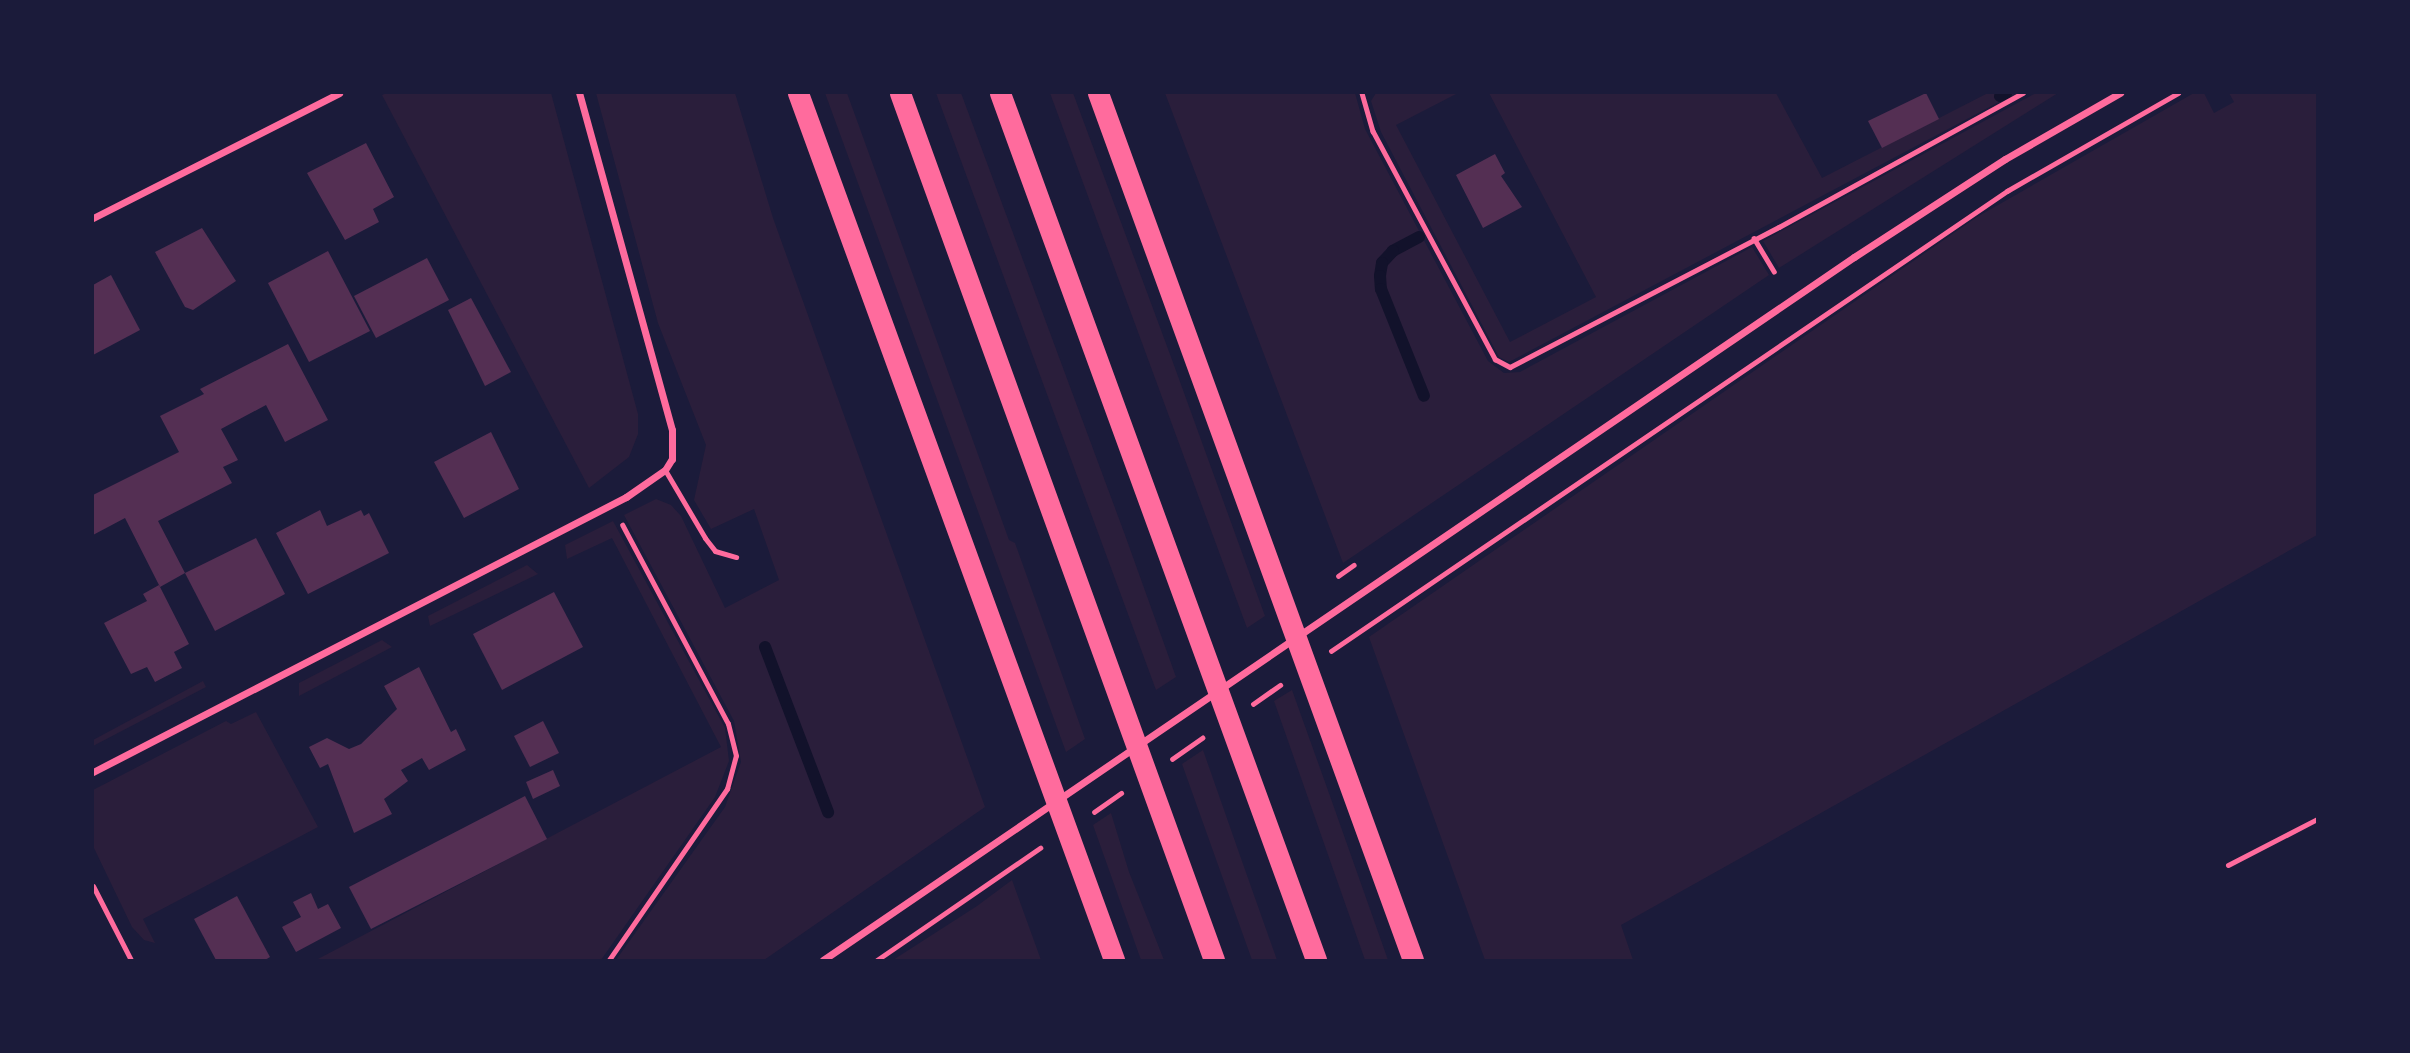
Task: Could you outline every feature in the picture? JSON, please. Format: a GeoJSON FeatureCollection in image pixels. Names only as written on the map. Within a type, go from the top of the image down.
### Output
{"type":"FeatureCollection","features":[{"type":"Feature","properties":{"kind":"highway"},"geometry":{"type":"LineString","coordinates":[[798,93],[1114,960]]}},
{"type":"Feature","properties":{"kind":"highway"},"geometry":{"type":"LineString","coordinates":[[900,93],[1214,960]]}},
{"type":"Feature","properties":{"kind":"highway"},"geometry":{"type":"LineString","coordinates":[[1000,93],[1316,960]]}},
{"type":"Feature","properties":{"kind":"highway"},"geometry":{"type":"LineString","coordinates":[[1098,93],[1413,960]]}},
{"type":"Feature","properties":{"kind":"street"},"geometry":{"type":"LineString","coordinates":[[93,218],[340,93]]}},
{"type":"Feature","properties":{"kind":"street"},"geometry":{"type":"LineString","coordinates":[[93,772],[626,497],[665,470],[672,459],[672,430],[579,93]]}},
{"type":"Feature","properties":{"kind":"street"},"geometry":{"type":"LineString","coordinates":[[823,960],[1865,249],[2005,159],[2120,93]]}},
{"type":"Feature","properties":{"kind":"lane"},"geometry":{"type":"LineString","coordinates":[[665,470],[715,551],[736,557]]}},
{"type":"Feature","properties":{"kind":"lane"},"geometry":{"type":"LineString","coordinates":[[2228,865],[2317,820]]}},
{"type":"Feature","properties":{"kind":"lane"},"geometry":{"type":"LineString","coordinates":[[93,886],[131,960]]}},
{"type":"Feature","properties":{"kind":"path"},"geometry":{"type":"LineString","coordinates":[[1364,93],[1373,131],[1502,366],[1516,367],[2023,93]]}},
{"type":"Feature","properties":{"kind":"path"},"geometry":{"type":"LineString","coordinates":[[1321,657],[2007,191],[2178,93]]}},
{"type":"Feature","properties":{"kind":"path"},"geometry":{"type":"LineString","coordinates":[[1754,238],[1774,271]]}},
{"type":"Feature","properties":{"kind":"path"},"geometry":{"type":"LineString","coordinates":[[609,960],[727,789],[736,755],[728,724],[618,518]]}},
{"type":"Feature","properties":{"kind":"path"},"geometry":{"type":"LineString","coordinates":[[1241,712],[1287,681]]}},
{"type":"Feature","properties":{"kind":"path"},"geometry":{"type":"LineString","coordinates":[[1161,766],[1207,735]]}},
{"type":"Feature","properties":{"kind":"path"},"geometry":{"type":"LineString","coordinates":[[1092,813],[1126,790]]}},
{"type":"Feature","properties":{"kind":"path"},"geometry":{"type":"LineString","coordinates":[[877,960],[1046,845]]}},
{"type":"Feature","properties":{"kind":"shaded area"},"geometry":{"type":"Polygon","coordinates":[[[551,93],[638,414],[638,434],[629,457],[589,488],[382,95],[551,93]]]}},
{"type":"Feature","properties":{"kind":"shaded area"},"geometry":{"type":"Polygon","coordinates":[[[596,93],[735,93],[773,218],[985,807],[764,960],[616,960],[725,807],[741,762],[734,721],[624,515],[656,499],[671,505],[681,516],[725,608],[779,580],[754,509],[711,529],[694,500],[706,445],[658,323],[596,93]]]}},
{"type":"Feature","properties":{"kind":"shaded area"},"geometry":{"type":"Polygon","coordinates":[[[825,93],[847,93],[1009,540],[1015,543],[1085,739],[1066,752],[825,93]]]}},
{"type":"Feature","properties":{"kind":"shaded area"},"geometry":{"type":"Polygon","coordinates":[[[936,93],[961,93],[1125,535],[1176,677],[1156,690],[936,93]]]}},
{"type":"Feature","properties":{"kind":"shaded area"},"geometry":{"type":"Polygon","coordinates":[[[1050,93],[1073,93],[1171,357],[1265,616],[1247,628],[1050,93]]]}},
{"type":"Feature","properties":{"kind":"shaded area"},"geometry":{"type":"Polygon","coordinates":[[[1165,93],[1355,93],[1365,129],[1488,361],[1504,373],[1520,372],[1752,247],[1769,275],[1343,563],[1165,93]]]}},
{"type":"Feature","properties":{"kind":"shaded area"},"geometry":{"type":"Polygon","coordinates":[[[1376,93],[1458,93],[1396,125],[1510,342],[1596,297],[1489,93],[1776,93],[1822,178],[1988,93],[2016,93],[1509,362],[1499,357],[1381,132],[1371,101],[1376,93]]]}},
{"type":"Feature","properties":{"kind":"shaded area"},"geometry":{"type":"Polygon","coordinates":[[[2036,93],[2058,93],[1779,268],[1763,241],[2036,93]]]}},
{"type":"Feature","properties":{"kind":"shaded area"},"geometry":{"type":"Polygon","coordinates":[[[2194,93],[2204,93],[2214,113],[2234,102],[2229,93],[2317,93],[2317,535],[1621,925],[1633,960],[1485,960],[1369,637],[1977,217],[2194,93]]]}},
{"type":"Feature","properties":{"kind":"shaded area"},"geometry":{"type":"Polygon","coordinates":[[[613,521],[725,728],[729,761],[715,797],[601,960],[316,960],[721,747],[612,538],[567,559],[565,545],[613,521]]]}},
{"type":"Feature","properties":{"kind":"shaded area"},"geometry":{"type":"Polygon","coordinates":[[[527,565],[538,574],[430,626],[428,616],[527,565]]]}},
{"type":"Feature","properties":{"kind":"shaded area"},"geometry":{"type":"Polygon","coordinates":[[[382,640],[392,647],[299,696],[299,683],[382,640]]]}},
{"type":"Feature","properties":{"kind":"shaded area"},"geometry":{"type":"Polygon","coordinates":[[[203,681],[206,687],[93,746],[93,740],[203,681]]]}},
{"type":"Feature","properties":{"kind":"shaded area"},"geometry":{"type":"Polygon","coordinates":[[[1292,690],[1388,960],[1365,960],[1274,701],[1292,690]]]}},
{"type":"Feature","properties":{"kind":"shaded area"},"geometry":{"type":"Polygon","coordinates":[[[256,712],[318,827],[143,919],[155,943],[144,940],[132,927],[93,846],[93,790],[226,721],[231,724],[256,712]]]}},
{"type":"Feature","properties":{"kind":"shaded area"},"geometry":{"type":"Polygon","coordinates":[[[1203,750],[1277,960],[1252,960],[1182,764],[1203,750]]]}},
{"type":"Feature","properties":{"kind":"shaded area"},"geometry":{"type":"Polygon","coordinates":[[[1111,813],[1129,872],[1164,960],[1141,960],[1093,825],[1111,813]]]}},
{"type":"Feature","properties":{"kind":"shaded area"},"geometry":{"type":"Polygon","coordinates":[[[1012,880],[1041,960],[893,960],[977,906],[1012,880]]]}},
{"type":"Feature","properties":{"kind":"building"},"geometry":{"type":"Polygon","coordinates":[[[1926,93],[1939,119],[1882,148],[1868,121],[1926,93]]]}},
{"type":"Feature","properties":{"kind":"building"},"geometry":{"type":"Polygon","coordinates":[[[366,143],[394,197],[373,209],[379,222],[345,240],[307,173],[366,143]]]}},
{"type":"Feature","properties":{"kind":"building"},"geometry":{"type":"Polygon","coordinates":[[[1495,154],[1505,173],[1501,176],[1522,207],[1483,228],[1456,175],[1495,154]]]}},
{"type":"Feature","properties":{"kind":"building"},"geometry":{"type":"Polygon","coordinates":[[[202,228],[236,281],[193,310],[185,307],[155,252],[202,228]]]}},
{"type":"Feature","properties":{"kind":"building"},"geometry":{"type":"Polygon","coordinates":[[[328,251],[370,331],[309,362],[268,283],[328,251]]]}},
{"type":"Feature","properties":{"kind":"building"},"geometry":{"type":"Polygon","coordinates":[[[427,258],[449,300],[376,338],[354,296],[427,258]]]}},
{"type":"Feature","properties":{"kind":"building"},"geometry":{"type":"Polygon","coordinates":[[[111,275],[140,330],[93,355],[93,285],[111,275]]]}},
{"type":"Feature","properties":{"kind":"building"},"geometry":{"type":"Polygon","coordinates":[[[471,298],[511,372],[485,386],[448,310],[471,298]]]}},
{"type":"Feature","properties":{"kind":"building"},"geometry":{"type":"Polygon","coordinates":[[[288,344],[328,420],[285,442],[266,405],[221,429],[238,460],[223,467],[232,483],[158,521],[185,573],[160,587],[125,518],[93,535],[93,495],[179,452],[160,416],[204,394],[200,389],[288,344]]]}},
{"type":"Feature","properties":{"kind":"building"},"geometry":{"type":"Polygon","coordinates":[[[491,432],[519,489],[464,518],[434,462],[491,432]]]}},
{"type":"Feature","properties":{"kind":"building"},"geometry":{"type":"Polygon","coordinates":[[[320,510],[327,526],[361,510],[364,516],[369,513],[389,553],[308,594],[276,533],[320,510]]]}},
{"type":"Feature","properties":{"kind":"building"},"geometry":{"type":"Polygon","coordinates":[[[256,538],[285,594],[215,631],[185,573],[256,538]]]}},
{"type":"Feature","properties":{"kind":"building"},"geometry":{"type":"Polygon","coordinates":[[[159,585],[189,644],[174,652],[182,668],[155,682],[147,667],[131,674],[104,623],[147,601],[143,594],[159,585]]]}},
{"type":"Feature","properties":{"kind":"building"},"geometry":{"type":"Polygon","coordinates":[[[554,592],[583,647],[502,690],[473,634],[554,592]]]}},
{"type":"Feature","properties":{"kind":"building"},"geometry":{"type":"Polygon","coordinates":[[[419,667],[451,732],[456,729],[466,750],[429,770],[422,758],[401,770],[408,781],[384,799],[392,814],[354,833],[328,764],[320,768],[309,747],[327,738],[349,749],[361,744],[397,709],[384,686],[419,667]]]}},
{"type":"Feature","properties":{"kind":"building"},"geometry":{"type":"Polygon","coordinates":[[[543,721],[559,753],[530,767],[514,736],[543,721]]]}},
{"type":"Feature","properties":{"kind":"building"},"geometry":{"type":"Polygon","coordinates":[[[553,770],[560,786],[533,799],[526,782],[553,770]]]}},
{"type":"Feature","properties":{"kind":"building"},"geometry":{"type":"Polygon","coordinates":[[[525,796],[547,839],[371,929],[349,887],[525,796]]]}},
{"type":"Feature","properties":{"kind":"building"},"geometry":{"type":"Polygon","coordinates":[[[311,893],[318,909],[328,904],[341,928],[296,952],[282,927],[301,917],[293,902],[311,893]]]}},
{"type":"Feature","properties":{"kind":"building"},"geometry":{"type":"Polygon","coordinates":[[[237,896],[270,957],[265,960],[216,960],[194,919],[237,896]]]}},
{"type":"Feature","properties":{"kind":"waterway"},"geometry":{"type":"LineString","coordinates":[[2000,96],[2006,93]]}},
{"type":"Feature","properties":{"kind":"waterway"},"geometry":{"type":"LineString","coordinates":[[1419,237],[1393,251],[1382,263],[1380,276],[1381,289],[1424,396]]}},
{"type":"Feature","properties":{"kind":"waterway"},"geometry":{"type":"LineString","coordinates":[[765,647],[828,812]]}}]}
